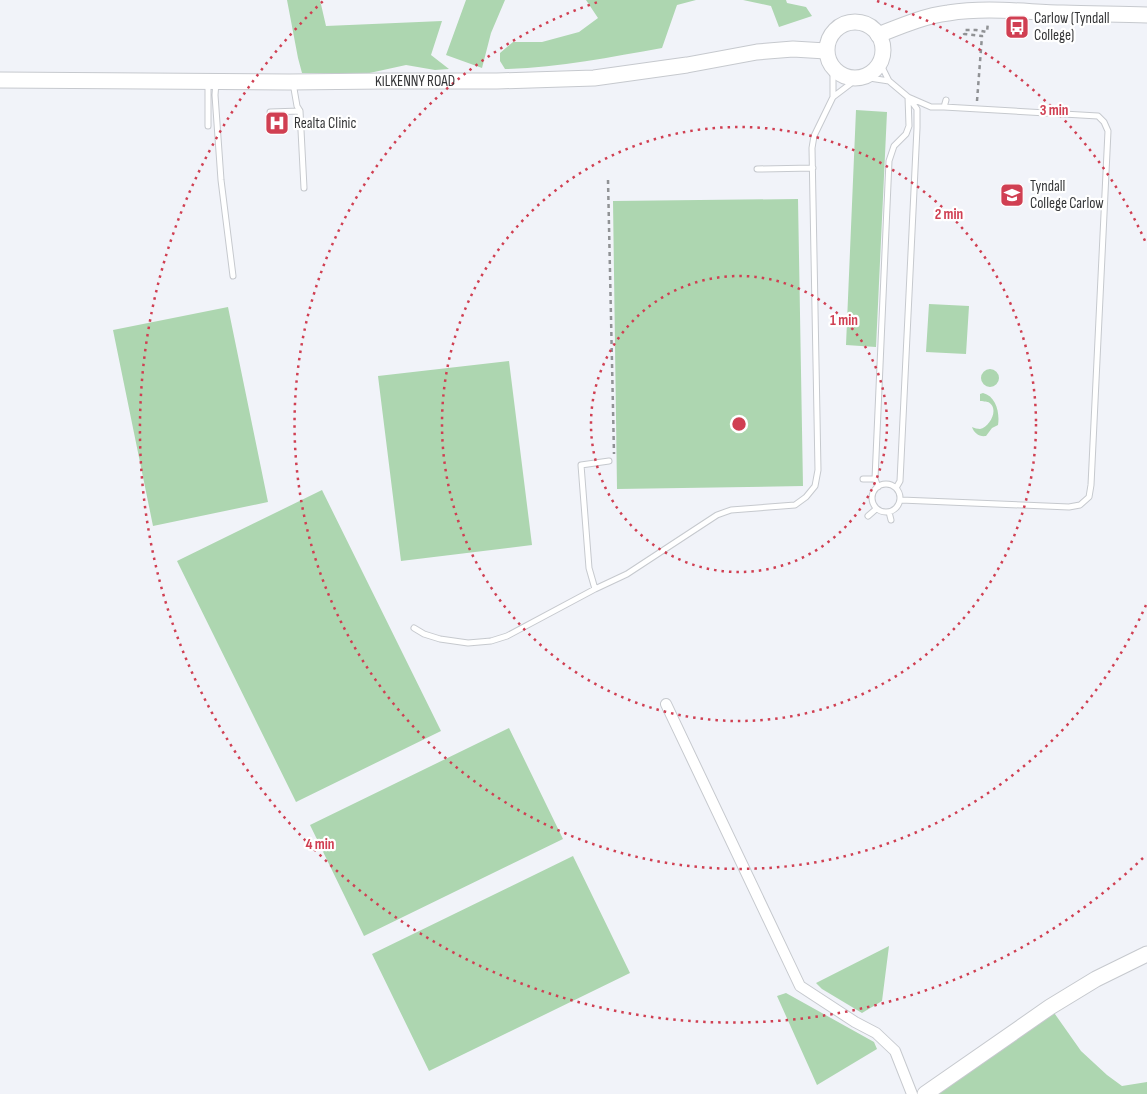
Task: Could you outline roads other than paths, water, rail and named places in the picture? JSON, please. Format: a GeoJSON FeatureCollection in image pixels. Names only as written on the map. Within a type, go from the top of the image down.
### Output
{"type":"FeatureCollection","features":[{"type":"Feature","properties":{"kind":"main road"},"geometry":{"type":"LineString","coordinates":[[878,35],[916,20],[947,13],[1022,10],[1061,13],[1147,14]]}},
{"type":"Feature","properties":{"kind":"main road"},"geometry":{"type":"LineString","coordinates":[[848,22],[860,22],[871,27],[878,35],[883,51],[880,63],[873,71],[860,78],[845,76],[837,72],[827,57],[826,51],[830,35],[838,27],[848,22]]}},
{"type":"Feature","properties":{"kind":"main road","name":"KILKENNY ROAD"},"geometry":{"type":"LineString","coordinates":[[0,80],[293,82],[497,81],[594,78],[757,52],[792,49],[826,51]]}},
{"type":"Feature","properties":{"kind":"main road"},"geometry":{"type":"LineString","coordinates":[[925,1094],[1050,1007],[1096,979],[1147,954]]}},
{"type":"Feature","properties":{"kind":"street"},"geometry":{"type":"LineString","coordinates":[[666,704],[800,986],[855,1022],[876,1033],[895,1051],[912,1094]]}},
{"type":"Feature","properties":{"kind":"lane"},"geometry":{"type":"LineString","coordinates":[[880,63],[889,82],[908,97],[931,107],[1098,116],[1104,122],[1108,131],[1089,497],[1080,505],[1069,507],[901,500]]}},
{"type":"Feature","properties":{"kind":"lane"},"geometry":{"type":"LineString","coordinates":[[414,628],[424,634],[440,639],[468,643],[490,641],[506,636],[627,574],[717,515],[731,510],[795,506],[816,486],[818,470],[814,136],[833,97],[833,68]]}},
{"type":"Feature","properties":{"kind":"lane"},"geometry":{"type":"LineString","coordinates":[[833,97],[860,78],[889,82]]}},
{"type":"Feature","properties":{"kind":"lane"},"geometry":{"type":"LineString","coordinates":[[208,126],[212,82]]}},
{"type":"Feature","properties":{"kind":"lane"},"geometry":{"type":"LineString","coordinates":[[212,82],[215,96],[221,180],[233,276]]}},
{"type":"Feature","properties":{"kind":"lane"},"geometry":{"type":"LineString","coordinates":[[293,82],[297,106],[300,111],[304,188]]}},
{"type":"Feature","properties":{"kind":"lane"},"geometry":{"type":"LineString","coordinates":[[878,487],[875,480],[889,161],[894,146],[906,134],[909,126],[908,97]]}},
{"type":"Feature","properties":{"kind":"lane"},"geometry":{"type":"LineString","coordinates":[[896,488],[900,481],[917,128],[917,109],[908,97]]}},
{"type":"Feature","properties":{"kind":"lane"},"geometry":{"type":"LineString","coordinates":[[944,107],[946,100]]}},
{"type":"Feature","properties":{"kind":"lane"},"geometry":{"type":"LineString","coordinates":[[270,112],[300,111]]}},
{"type":"Feature","properties":{"kind":"lane"},"geometry":{"type":"LineString","coordinates":[[757,169],[813,168]]}},
{"type":"Feature","properties":{"kind":"lane"},"geometry":{"type":"LineString","coordinates":[[595,589],[589,568],[580,465],[609,461]]}},
{"type":"Feature","properties":{"kind":"lane"},"geometry":{"type":"LineString","coordinates":[[863,479],[875,480]]}},
{"type":"Feature","properties":{"kind":"lane"},"geometry":{"type":"LineString","coordinates":[[887,484],[896,488],[901,496],[897,508],[889,512],[876,509],[873,505],[872,495],[878,487],[887,484]]}},
{"type":"Feature","properties":{"kind":"lane"},"geometry":{"type":"LineString","coordinates":[[868,516],[876,509]]}},
{"type":"Feature","properties":{"kind":"lane"},"geometry":{"type":"LineString","coordinates":[[889,512],[891,520]]}},
{"type":"Feature","properties":{"kind":"place","name":"Carlow (Tyndall College)"},"geometry":{"type":"Point","coordinates":[1017,27]}},
{"type":"Feature","properties":{"kind":"place","name":"Realta Clinic"},"geometry":{"type":"Point","coordinates":[277,123]}},
{"type":"Feature","properties":{"kind":"place","name":"Tyndall College Carlow"},"geometry":{"type":"Point","coordinates":[1012,195]}}]}
